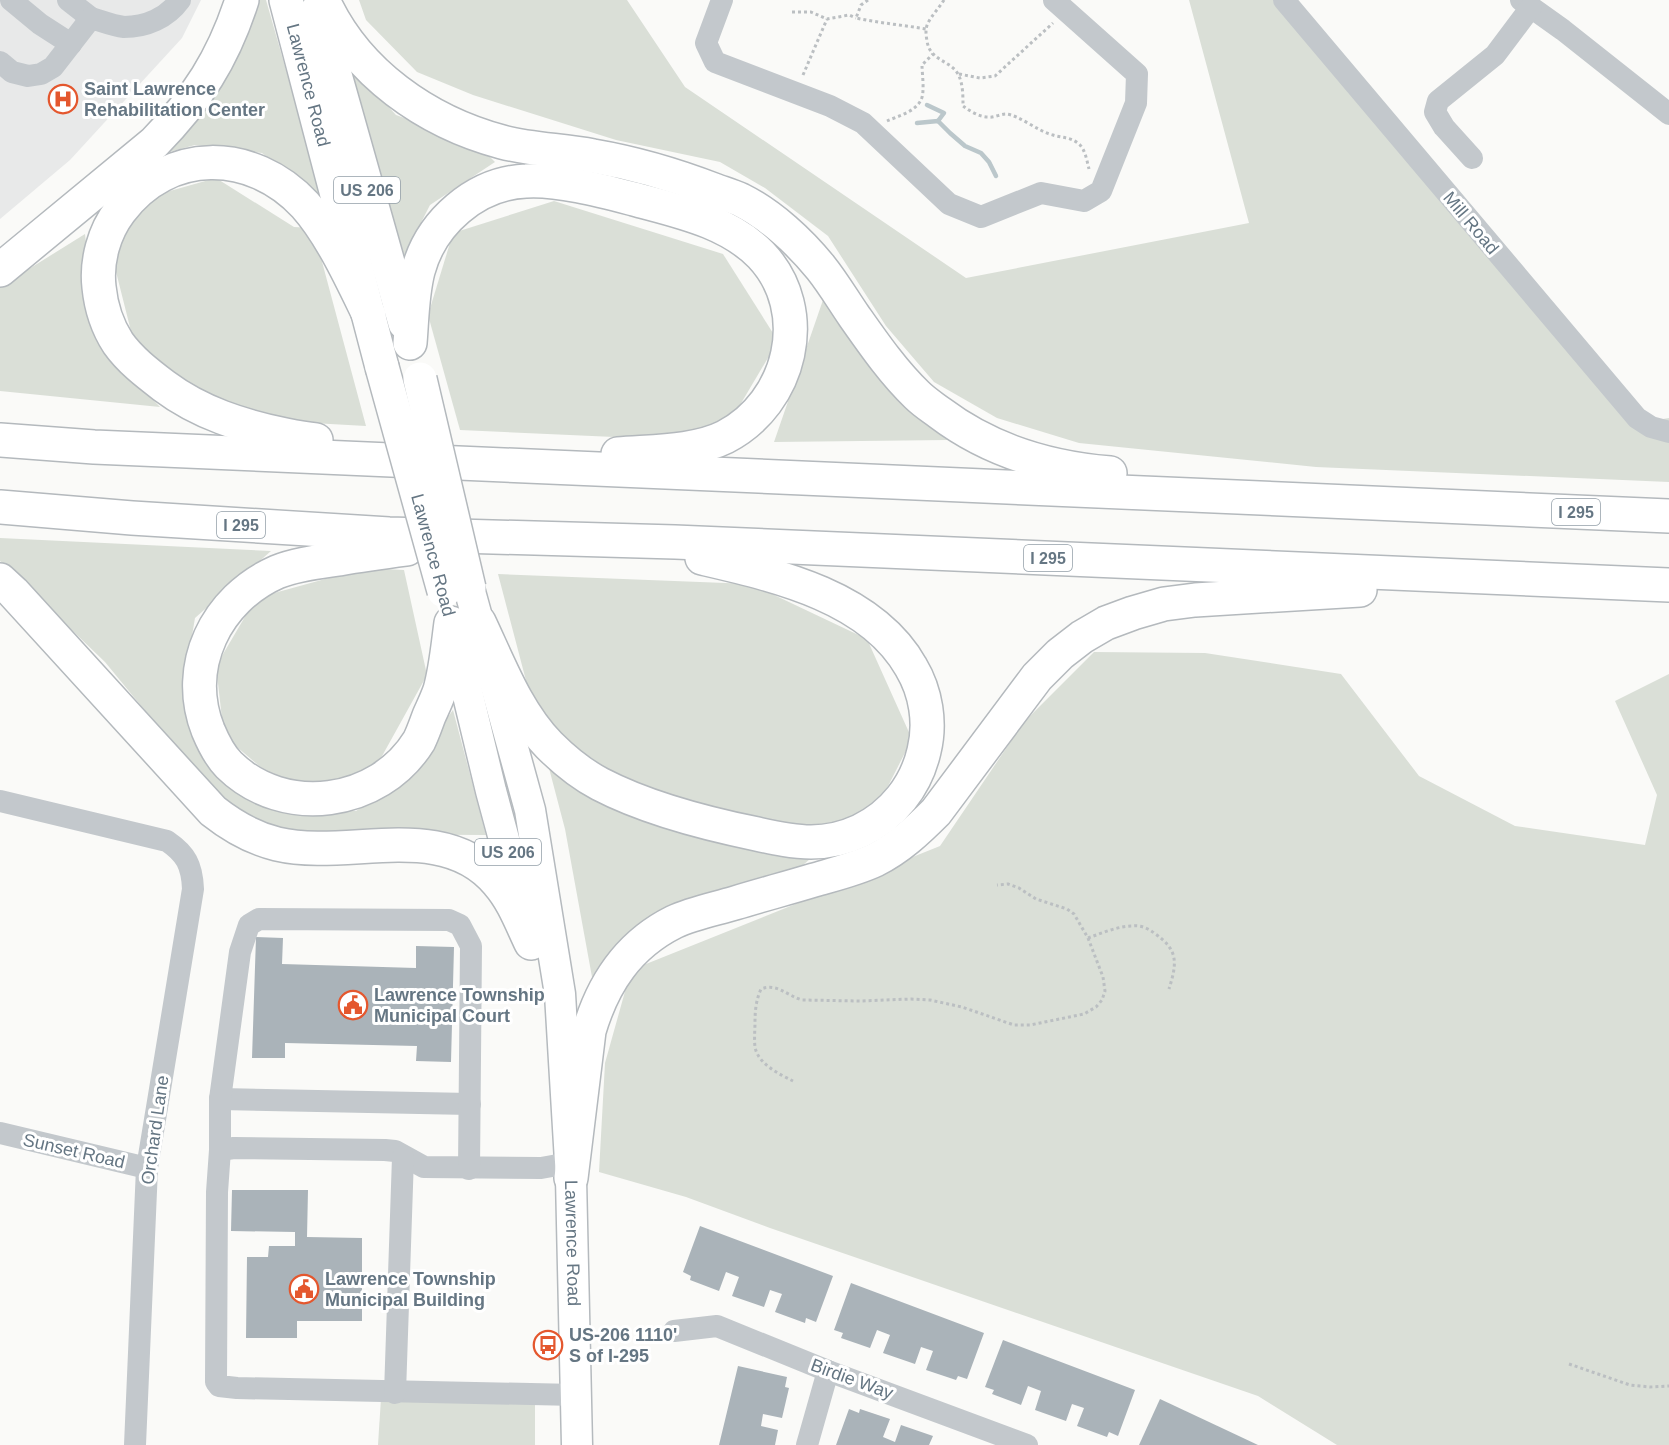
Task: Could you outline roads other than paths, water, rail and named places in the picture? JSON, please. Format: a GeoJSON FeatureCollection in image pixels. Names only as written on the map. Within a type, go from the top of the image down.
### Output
{"type":"FeatureCollection","features":[{"type":"Feature","properties":{"kind":"highway"},"geometry":{"type":"LineString","coordinates":[[0,270],[154,143],[177,119],[201,89],[220,56],[234,26],[242,0]]}},
{"type":"Feature","properties":{"kind":"highway","name":"Lawrence Road"},"geometry":{"type":"LineString","coordinates":[[286,0],[382,367],[457,589]]}},
{"type":"Feature","properties":{"kind":"highway","name":"Lawrence Road"},"geometry":{"type":"LineString","coordinates":[[314,0],[420,380],[457,589]]}},
{"type":"Feature","properties":{"kind":"highway"},"geometry":{"type":"LineString","coordinates":[[323,0],[344,35],[364,61],[406,98],[443,121],[474,134],[506,143],[593,155],[651,169],[741,200],[767,217],[796,241],[821,269],[873,342],[919,397],[950,420],[983,440],[1029,458],[1088,471],[1482,508]]}},
{"type":"Feature","properties":{"kind":"highway"},"geometry":{"type":"LineString","coordinates":[[369,315],[331,244],[305,205],[263,173],[231,163],[211,162],[187,165],[166,172],[147,183],[130,198],[115,217],[100,257],[98,279],[100,301],[116,340],[134,361],[174,393],[229,420],[260,430],[312,440],[364,445],[420,462]]}},
{"type":"Feature","properties":{"kind":"highway"},"geometry":{"type":"LineString","coordinates":[[411,343],[418,270],[437,230],[467,201],[484,191],[506,184],[526,181],[560,184],[607,192],[663,207],[730,231],[763,257],[784,294],[789,313],[788,356],[782,377],[772,395],[744,426],[704,445],[496,466]]}},
{"type":"Feature","properties":{"kind":"highway","name":"I 295"},"geometry":{"type":"LineString","coordinates":[[0,440],[94,447],[496,466],[1669,516]]}},
{"type":"Feature","properties":{"kind":"highway","name":"I 295"},"geometry":{"type":"LineString","coordinates":[[0,507],[132,518],[389,534],[675,542],[1669,585]]}},
{"type":"Feature","properties":{"kind":"highway"},"geometry":{"type":"LineString","coordinates":[[465,622],[444,671],[440,692],[420,740],[390,773],[369,786],[344,796],[320,800],[283,795],[261,787],[240,774],[228,764],[214,743],[204,719],[200,696],[200,673],[205,650],[213,631],[224,613],[247,590],[277,572],[298,565],[481,536]]}},
{"type":"Feature","properties":{"kind":"highway"},"geometry":{"type":"LineString","coordinates":[[465,622],[542,737],[572,765],[619,793],[688,817],[731,828],[788,840],[814,842],[844,837],[872,825],[895,806],[910,786],[918,770],[925,746],[927,722],[924,698],[907,660],[893,641],[856,611],[799,585],[753,570],[698,558],[548,539]]}},
{"type":"Feature","properties":{"kind":"highway"},"geometry":{"type":"LineString","coordinates":[[570,1171],[591,1023],[606,986],[634,950],[674,922],[852,870],[896,847],[936,812],[1037,677],[1060,654],[1082,637],[1106,623],[1133,613],[1164,604],[1195,600],[1547,579]]}},
{"type":"Feature","properties":{"kind":"highway"},"geometry":{"type":"LineString","coordinates":[[0,580],[213,811],[233,826],[256,838],[303,848],[423,845],[444,848],[480,866],[498,882],[511,900],[531,943]]}},
{"type":"Feature","properties":{"kind":"highway"},"geometry":{"type":"LineString","coordinates":[[1597,581],[1669,593]]}},
{"type":"Feature","properties":{"kind":"main road","name":"Lawrence Road"},"geometry":{"type":"LineString","coordinates":[[457,589],[465,622],[491,791],[531,943],[567,1114]]}},
{"type":"Feature","properties":{"kind":"main road","name":"Lawrence Road"},"geometry":{"type":"LineString","coordinates":[[465,622],[530,810],[560,994],[570,1171],[577,1445]]}},
{"type":"Feature","properties":{"kind":"street"},"geometry":{"type":"LineString","coordinates":[[11,0],[40,24],[71,44]]}},
{"type":"Feature","properties":{"kind":"street"},"geometry":{"type":"LineString","coordinates":[[68,0],[91,18],[124,27],[154,22],[172,10],[180,0]]}},
{"type":"Feature","properties":{"kind":"street"},"geometry":{"type":"LineString","coordinates":[[722,0],[706,43],[715,62],[830,106],[863,123],[949,204],[981,217],[1041,193],[1084,201],[1101,191],[1136,103],[1137,74],[1054,11]]}},
{"type":"Feature","properties":{"kind":"street","name":"Mill Road"},"geometry":{"type":"LineString","coordinates":[[1284,0],[1637,418],[1651,427],[1669,432]]}},
{"type":"Feature","properties":{"kind":"street"},"geometry":{"type":"LineString","coordinates":[[1472,158],[1444,128],[1435,112],[1438,101],[1495,55],[1526,4],[1669,114]]}},
{"type":"Feature","properties":{"kind":"street"},"geometry":{"type":"LineString","coordinates":[[0,62],[12,72],[28,76],[41,74],[52,67],[91,18]]}},
{"type":"Feature","properties":{"kind":"street","name":"Orchard Lane"},"geometry":{"type":"LineString","coordinates":[[0,801],[167,841],[179,849],[188,861],[193,875],[193,889],[147,1168],[135,1445]]}},
{"type":"Feature","properties":{"kind":"street"},"geometry":{"type":"LineString","coordinates":[[469,1169],[471,946],[460,925],[449,920],[259,919],[249,925],[240,952],[220,1099],[216,1382],[219,1386],[237,1388],[576,1395]]}},
{"type":"Feature","properties":{"kind":"street"},"geometry":{"type":"LineString","coordinates":[[220,1099],[470,1104]]}},
{"type":"Feature","properties":{"kind":"street","name":"Sunset Road"},"geometry":{"type":"LineString","coordinates":[[0,1134],[147,1168]]}},
{"type":"Feature","properties":{"kind":"street"},"geometry":{"type":"LineString","coordinates":[[220,1150],[234,1148],[385,1150],[395,1151],[424,1167],[541,1168],[570,1171]]}},
{"type":"Feature","properties":{"kind":"street"},"geometry":{"type":"LineString","coordinates":[[395,1392],[403,1157]]}},
{"type":"Feature","properties":{"kind":"street","name":"Birdie Way"},"geometry":{"type":"LineString","coordinates":[[674,1331],[717,1326],[828,1371],[1028,1445]]}},
{"type":"Feature","properties":{"kind":"street"},"geometry":{"type":"LineString","coordinates":[[807,1445],[828,1371]]}},
{"type":"Feature","properties":{"kind":"waterway"},"geometry":{"type":"LineString","coordinates":[[927,105],[944,113],[938,121]]}},
{"type":"Feature","properties":{"kind":"waterway"},"geometry":{"type":"LineString","coordinates":[[917,123],[938,121],[965,146],[981,153],[996,176]]}},
{"type":"Feature","properties":{"kind":"place","name":"Saint Lawrence Rehabilitation Center"},"geometry":{"type":"Point","coordinates":[63,99]}},
{"type":"Feature","properties":{"kind":"place","name":"Lawrence Township Municipal Court"},"geometry":{"type":"Point","coordinates":[353,1005]}},
{"type":"Feature","properties":{"kind":"place","name":"Lawrence Township Municipal Building"},"geometry":{"type":"Point","coordinates":[304,1289]}},
{"type":"Feature","properties":{"kind":"place","name":"US-206 1110' S of I-295"},"geometry":{"type":"Point","coordinates":[548,1345]}}]}
